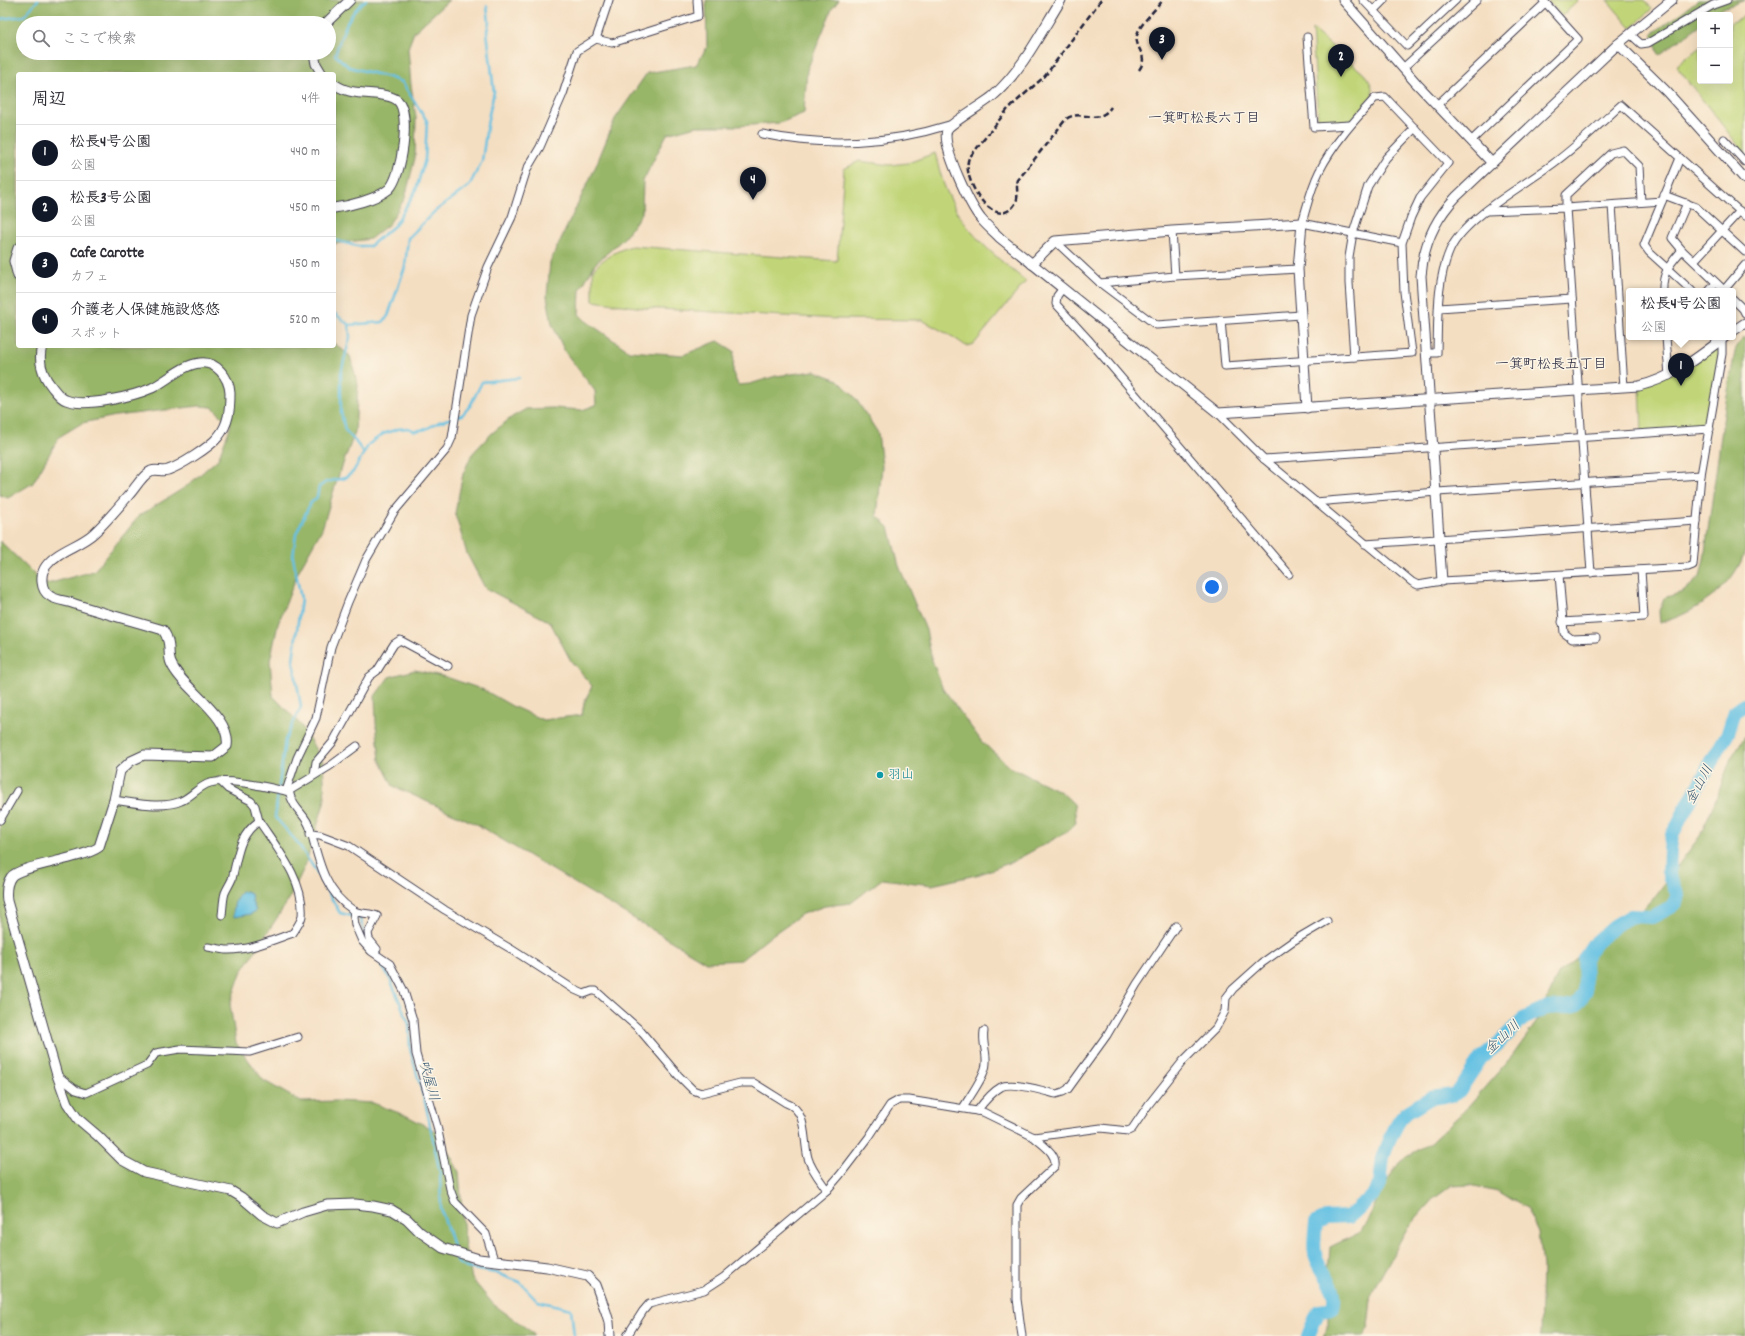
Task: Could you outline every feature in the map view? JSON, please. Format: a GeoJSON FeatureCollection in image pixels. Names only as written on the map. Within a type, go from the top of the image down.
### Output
{"type":"FeatureCollection","features":[{"type":"Feature","properties":{"kind":"street"},"geometry":{"type":"LineString","coordinates":[[333,16],[350,0]]}},
{"type":"Feature","properties":{"kind":"street"},"geometry":{"type":"LineString","coordinates":[[377,949],[369,939],[368,933],[375,920],[376,914],[358,913],[336,895],[326,880],[310,834],[310,827],[305,818],[291,801],[287,791],[297,758],[316,718],[331,647],[366,560],[394,512],[447,449],[452,438],[471,315],[488,267],[512,217],[527,169],[540,147],[563,94],[577,51],[596,39],[609,0]]}},
{"type":"Feature","properties":{"kind":"street"},"geometry":{"type":"LineString","coordinates":[[596,39],[612,43],[698,16],[698,0]]}},
{"type":"Feature","properties":{"kind":"street"},"geometry":{"type":"LineString","coordinates":[[762,134],[789,140],[879,141],[927,132],[949,125],[977,108],[992,96],[1014,74],[1023,63],[1061,0]]}},
{"type":"Feature","properties":{"kind":"street"},"geometry":{"type":"LineString","coordinates":[[1343,0],[1403,68],[1492,163]]}},
{"type":"Feature","properties":{"kind":"street"},"geometry":{"type":"LineString","coordinates":[[1363,0],[1407,46],[1456,0]]}},
{"type":"Feature","properties":{"kind":"street"},"geometry":{"type":"LineString","coordinates":[[1373,10],[1384,0]]}},
{"type":"Feature","properties":{"kind":"street"},"geometry":{"type":"LineString","coordinates":[[1403,68],[1477,0]]}},
{"type":"Feature","properties":{"kind":"street"},"geometry":{"type":"LineString","coordinates":[[1442,581],[1421,276],[1426,246],[1444,209],[1618,44],[1672,0]]}},
{"type":"Feature","properties":{"kind":"street"},"geometry":{"type":"LineString","coordinates":[[1630,34],[1641,44],[1648,42],[1713,5],[1727,0]]}},
{"type":"Feature","properties":{"kind":"street"},"geometry":{"type":"LineString","coordinates":[[1437,105],[1544,1],[1578,39],[1471,141]]}},
{"type":"Feature","properties":{"kind":"street"},"geometry":{"type":"LineString","coordinates":[[1307,37],[1314,127],[1350,125]]}},
{"type":"Feature","properties":{"kind":"street"},"geometry":{"type":"LineString","coordinates":[[1618,44],[1667,92],[1745,179]]}},
{"type":"Feature","properties":{"kind":"street"},"geometry":{"type":"LineString","coordinates":[[315,60],[321,72]]}},
{"type":"Feature","properties":{"kind":"street"},"geometry":{"type":"LineString","coordinates":[[336,85],[352,92],[393,97],[400,102],[403,110],[404,123],[400,164],[396,178],[389,189],[362,202],[336,208]]}},
{"type":"Feature","properties":{"kind":"street"},"geometry":{"type":"LineString","coordinates":[[1221,320],[1225,366],[1304,360],[1412,353],[1404,292],[1402,243],[1411,217],[1420,198],[1448,163],[1385,96],[1375,98],[1350,125],[1327,157],[1318,173],[1302,223],[1298,269],[1304,360],[1308,408]]}},
{"type":"Feature","properties":{"kind":"street"},"geometry":{"type":"LineString","coordinates":[[1426,353],[1437,353],[1442,274],[1450,250],[1466,227],[1555,163],[1621,105],[1742,213],[1694,262]]}},
{"type":"Feature","properties":{"kind":"street"},"geometry":{"type":"LineString","coordinates":[[949,125],[946,130],[946,143],[958,177],[982,219],[1000,238],[1218,413],[1264,459],[1365,544],[1412,582],[1418,585],[1442,581],[1641,570],[1693,565],[1701,475],[1710,429],[1724,340]]}},
{"type":"Feature","properties":{"kind":"street"},"geometry":{"type":"LineString","coordinates":[[1354,357],[1349,283],[1349,257],[1353,233],[1368,186],[1376,172],[1386,158],[1414,128]]}},
{"type":"Feature","properties":{"kind":"street"},"geometry":{"type":"LineString","coordinates":[[1724,140],[1745,162]]}},
{"type":"Feature","properties":{"kind":"street"},"geometry":{"type":"LineString","coordinates":[[1591,573],[1566,195],[1611,153],[1618,150],[1623,150],[1639,166],[1641,202]]}},
{"type":"Feature","properties":{"kind":"street"},"geometry":{"type":"LineString","coordinates":[[1680,158],[1644,245],[1648,252],[1689,288]]}},
{"type":"Feature","properties":{"kind":"street"},"geometry":{"type":"LineString","coordinates":[[1487,211],[1612,205],[1663,198],[1687,203],[1696,207],[1745,252]]}},
{"type":"Feature","properties":{"kind":"street"},"geometry":{"type":"LineString","coordinates":[[1687,203],[1672,238],[1682,250],[1722,288]]}},
{"type":"Feature","properties":{"kind":"street"},"geometry":{"type":"LineString","coordinates":[[1612,205],[1624,387]]}},
{"type":"Feature","properties":{"kind":"street"},"geometry":{"type":"LineString","coordinates":[[1032,264],[1055,241],[1172,230],[1302,223],[1402,243]]}},
{"type":"Feature","properties":{"kind":"street"},"geometry":{"type":"LineString","coordinates":[[1172,230],[1175,276]]}},
{"type":"Feature","properties":{"kind":"street"},"geometry":{"type":"LineString","coordinates":[[1055,241],[1100,283],[1156,325],[1301,315]]}},
{"type":"Feature","properties":{"kind":"street"},"geometry":{"type":"LineString","coordinates":[[1663,288],[1662,279],[1667,269],[1682,250]]}},
{"type":"Feature","properties":{"kind":"street"},"geometry":{"type":"LineString","coordinates":[[16,254],[14,261],[16,268]]}},
{"type":"Feature","properties":{"kind":"street"},"geometry":{"type":"LineString","coordinates":[[1726,288],[1745,265]]}},
{"type":"Feature","properties":{"kind":"street"},"geometry":{"type":"LineString","coordinates":[[1100,283],[1175,276],[1298,269]]}},
{"type":"Feature","properties":{"kind":"street"},"geometry":{"type":"LineString","coordinates":[[1711,288],[1716,282]]}},
{"type":"Feature","properties":{"kind":"street"},"geometry":{"type":"LineString","coordinates":[[1063,288],[1057,296],[1056,304],[1105,358],[1289,574]]}},
{"type":"Feature","properties":{"kind":"street"},"geometry":{"type":"LineString","coordinates":[[1439,308],[1572,299]]}},
{"type":"Feature","properties":{"kind":"street"},"geometry":{"type":"LineString","coordinates":[[1736,302],[1744,309]]}},
{"type":"Feature","properties":{"kind":"street"},"geometry":{"type":"LineString","coordinates":[[1736,329],[1745,323]]}},
{"type":"Feature","properties":{"kind":"street"},"geometry":{"type":"LineString","coordinates":[[1666,340],[1669,376]]}},
{"type":"Feature","properties":{"kind":"street"},"geometry":{"type":"LineString","coordinates":[[1218,413],[1624,387],[1653,383],[1683,368],[1721,340]]}},
{"type":"Feature","properties":{"kind":"street"},"geometry":{"type":"LineString","coordinates":[[42,348],[40,354],[41,364],[47,381],[58,395],[73,402],[80,403],[124,398],[152,388],[189,366],[200,363],[211,364],[219,369],[230,389],[230,409],[227,423],[218,438],[186,462],[166,471],[151,471],[92,535],[58,555],[45,566],[42,578],[42,586],[50,596],[104,614],[163,630],[168,640],[171,662],[179,674],[208,707],[226,732],[228,740],[227,746],[213,757],[144,755],[131,761],[120,771],[114,800],[99,847],[86,854],[25,870],[12,876],[3,892],[7,901],[57,1075],[67,1103],[78,1119],[122,1160],[144,1172],[231,1191],[241,1197],[262,1215],[277,1223],[303,1212],[327,1205],[355,1204],[392,1210],[407,1219],[420,1232],[443,1248],[479,1259],[547,1267],[587,1276],[596,1285],[609,1322],[610,1336]]}},
{"type":"Feature","properties":{"kind":"street"},"geometry":{"type":"LineString","coordinates":[[1264,459],[1710,429]]}},
{"type":"Feature","properties":{"kind":"street"},"geometry":{"type":"LineString","coordinates":[[1315,502],[1436,492],[1584,484],[1701,475]]}},
{"type":"Feature","properties":{"kind":"street"},"geometry":{"type":"LineString","coordinates":[[1365,544],[1697,521]]}},
{"type":"Feature","properties":{"kind":"street"},"geometry":{"type":"LineString","coordinates":[[1562,622],[1644,617],[1641,570]]}},
{"type":"Feature","properties":{"kind":"street"},"geometry":{"type":"LineString","coordinates":[[1559,575],[1564,633],[1572,639],[1596,638]]}},
{"type":"Feature","properties":{"kind":"street"},"geometry":{"type":"LineString","coordinates":[[314,775],[316,762],[333,742],[369,677],[377,671],[394,644],[400,640],[448,666]]}},
{"type":"Feature","properties":{"kind":"street"},"geometry":{"type":"LineString","coordinates":[[114,800],[142,804],[174,804],[183,801],[208,783],[220,782],[287,791],[330,766],[357,746]]}},
{"type":"Feature","properties":{"kind":"street"},"geometry":{"type":"LineString","coordinates":[[208,947],[227,950],[250,947],[293,933],[302,918],[301,898],[293,875],[259,821],[255,806],[251,801],[228,789],[220,782]]}},
{"type":"Feature","properties":{"kind":"street"},"geometry":{"type":"LineString","coordinates":[[1,816],[17,791]]}},
{"type":"Feature","properties":{"kind":"street"},"geometry":{"type":"LineString","coordinates":[[222,914],[225,894],[232,879],[233,867],[242,840],[249,828],[259,821]]}},
{"type":"Feature","properties":{"kind":"street"},"geometry":{"type":"LineString","coordinates":[[310,834],[320,835],[349,846],[445,910],[511,949],[575,990],[584,994],[596,991],[639,1029],[678,1075],[693,1090],[701,1093],[740,1083],[754,1083],[786,1103],[792,1105],[799,1112],[803,1125],[808,1159],[827,1190]]}},
{"type":"Feature","properties":{"kind":"street"},"geometry":{"type":"LineString","coordinates":[[353,910],[355,925],[362,941],[372,951],[390,964],[404,990],[413,1020],[417,1060],[437,1126],[450,1189],[455,1202],[486,1234],[494,1260]]}},
{"type":"Feature","properties":{"kind":"street"},"geometry":{"type":"LineString","coordinates":[[1034,1137],[1082,1129],[1101,1128],[1128,1131],[1132,1129],[1183,1060],[1216,1028],[1225,1011],[1226,998],[1233,989],[1262,963],[1293,941],[1327,921]]}},
{"type":"Feature","properties":{"kind":"street"},"geometry":{"type":"LineString","coordinates":[[976,1111],[996,1090],[1004,1086],[1016,1086],[1056,1094],[1068,1089],[1107,1035],[1137,984],[1176,926]]}},
{"type":"Feature","properties":{"kind":"street"},"geometry":{"type":"LineString","coordinates":[[963,1108],[984,1072],[986,1064],[983,1043],[984,1031]]}},
{"type":"Feature","properties":{"kind":"street"},"geometry":{"type":"LineString","coordinates":[[57,1075],[76,1090],[86,1093],[147,1065],[156,1052],[180,1049],[250,1052],[298,1036]]}},
{"type":"Feature","properties":{"kind":"street"},"geometry":{"type":"LineString","coordinates":[[627,1336],[649,1304],[704,1290],[724,1277],[827,1190],[869,1137],[877,1122],[890,1105],[899,1100],[909,1100],[983,1112],[1034,1137],[1054,1156],[1056,1161],[1055,1166],[1021,1198],[1017,1205],[1017,1299],[1022,1336]]}},
{"type":"Feature","properties":{"kind":"green space"},"geometry":{"type":"Polygon","coordinates":[[[0,0],[449,0],[414,32],[408,48],[411,85],[416,118],[415,158],[405,198],[389,224],[370,239],[336,244],[336,72],[16,72],[16,348],[336,348],[336,345],[350,356],[358,385],[355,432],[337,480],[322,529],[298,572],[278,624],[270,661],[273,696],[301,725],[323,762],[325,800],[305,866],[288,901],[241,973],[230,1004],[236,1043],[263,1080],[301,1102],[336,1101],[373,1103],[407,1116],[438,1132],[459,1172],[465,1247],[472,1279],[493,1304],[533,1333],[534,1336],[0,1336],[0,541],[35,575],[47,584],[94,571],[139,516],[187,486],[218,459],[231,425],[212,407],[199,406],[116,416],[82,423],[59,437],[33,483],[8,498],[0,495],[0,0]]]}},
{"type":"Feature","properties":{"kind":"green space"},"geometry":{"type":"Polygon","coordinates":[[[706,0],[839,0],[832,9],[807,70],[804,113],[780,123],[737,126],[696,126],[667,134],[643,181],[642,213],[624,238],[595,264],[580,290],[579,314],[586,321],[629,351],[683,355],[718,341],[734,351],[733,373],[738,385],[750,384],[776,376],[815,371],[838,380],[854,396],[878,433],[882,466],[877,516],[889,527],[899,566],[926,630],[932,660],[942,687],[982,742],[1010,767],[1061,792],[1074,804],[1076,823],[1065,833],[1014,861],[980,874],[932,885],[882,879],[851,903],[825,906],[802,914],[772,935],[741,960],[706,962],[476,824],[393,786],[380,760],[375,696],[389,677],[415,670],[446,677],[484,690],[512,706],[543,720],[582,715],[584,703],[592,686],[571,661],[550,622],[485,588],[467,554],[455,513],[463,474],[472,454],[491,434],[512,417],[526,409],[553,408],[582,410],[596,405],[595,391],[565,352],[552,324],[547,296],[550,262],[595,168],[615,119],[647,73],[696,65],[707,47],[706,0]]]}},
{"type":"Feature","properties":{"kind":"green space"},"geometry":{"type":"Polygon","coordinates":[[[1547,0],[1579,0],[1562,16],[1547,0]]]}},
{"type":"Feature","properties":{"kind":"green space"},"geometry":{"type":"Polygon","coordinates":[[[1607,0],[1644,0],[1652,9],[1631,28],[1607,0]]]}},
{"type":"Feature","properties":{"kind":"green space"},"geometry":{"type":"Polygon","coordinates":[[[1698,0],[1745,0],[1723,8],[1717,12],[1697,12],[1697,27],[1659,55],[1652,34],[1698,0]]]}},
{"type":"Feature","properties":{"kind":"green space"},"geometry":{"type":"Polygon","coordinates":[[[1745,16],[1745,154],[1676,66],[1697,49],[1697,84],[1733,84],[1733,22],[1745,16]]]}},
{"type":"Feature","properties":{"kind":"green space"},"geometry":{"type":"Polygon","coordinates":[[[1312,29],[1364,74],[1371,84],[1372,96],[1349,122],[1323,123],[1318,119],[1312,29]]]}},
{"type":"Feature","properties":{"kind":"green space"},"geometry":{"type":"Polygon","coordinates":[[[935,153],[947,191],[955,209],[963,221],[982,243],[1026,281],[974,344],[966,346],[922,320],[837,319],[643,308],[593,301],[593,270],[611,255],[632,246],[837,261],[844,169],[859,161],[890,165],[908,163],[935,153]]]}},
{"type":"Feature","properties":{"kind":"green space"},"geometry":{"type":"Polygon","coordinates":[[[1745,337],[1745,551],[1740,564],[1732,576],[1712,597],[1686,613],[1660,623],[1659,611],[1664,598],[1683,592],[1700,577],[1704,559],[1725,407],[1736,346],[1745,337]]]}},
{"type":"Feature","properties":{"kind":"green space"},"geometry":{"type":"Polygon","coordinates":[[[1721,343],[1708,427],[1642,431],[1640,387],[1721,343]]]}},
{"type":"Feature","properties":{"kind":"green space"},"geometry":{"type":"Polygon","coordinates":[[[1745,736],[1745,1336],[1540,1336],[1542,1267],[1538,1232],[1527,1209],[1498,1191],[1470,1185],[1451,1186],[1432,1200],[1409,1226],[1372,1292],[1368,1326],[1363,1336],[1323,1336],[1328,1328],[1328,1272],[1330,1247],[1361,1232],[1384,1185],[1401,1160],[1430,1143],[1464,1111],[1513,1055],[1538,1020],[1558,974],[1584,953],[1640,913],[1653,899],[1700,836],[1718,794],[1731,758],[1745,736]]]}},
{"type":"Feature","properties":{"kind":"water"},"geometry":{"type":"Polygon","coordinates":[[[246,891],[251,894],[256,911],[251,914],[234,917],[233,910],[237,898],[241,892],[246,891]]]}},
{"type":"Feature","properties":{"kind":"waterway"},"geometry":{"type":"LineString","coordinates":[[24,16],[38,0]]}},
{"type":"Feature","properties":{"kind":"waterway"},"geometry":{"type":"LineString","coordinates":[[336,52],[350,18],[366,0]]}},
{"type":"Feature","properties":{"kind":"waterway"},"geometry":{"type":"LineString","coordinates":[[349,325],[383,322],[388,316],[405,267],[408,238],[434,212],[469,186],[482,161],[488,119],[494,92],[487,31],[489,22],[487,6]]}},
{"type":"Feature","properties":{"kind":"waterway"},"geometry":{"type":"LineString","coordinates":[[0,19],[16,17]]}},
{"type":"Feature","properties":{"kind":"waterway"},"geometry":{"type":"LineString","coordinates":[[336,56],[349,67],[402,82],[427,121],[425,159],[416,190],[395,225],[370,246],[357,246],[336,241]]}},
{"type":"Feature","properties":{"kind":"waterway"},"geometry":{"type":"LineString","coordinates":[[336,315],[349,325],[350,337],[341,373],[341,412],[345,430],[364,453]]}},
{"type":"Feature","properties":{"kind":"waterway"},"geometry":{"type":"LineString","coordinates":[[366,938],[360,918],[340,913],[297,842],[275,817],[285,740],[301,707],[293,660],[301,599],[293,557],[296,534],[310,504],[317,497],[319,487],[326,482],[345,478],[353,472],[369,444],[383,434],[398,429],[408,428],[415,431],[426,429],[439,422],[462,415],[470,406],[482,382],[519,378]]}},
{"type":"Feature","properties":{"kind":"waterway","name":"金山川"},"geometry":{"type":"LineString","coordinates":[[1308,1336],[1319,1310],[1333,1308],[1334,1300],[1332,1286],[1321,1268],[1314,1250],[1316,1223],[1326,1218],[1349,1217],[1373,1195],[1380,1184],[1383,1157],[1389,1140],[1399,1121],[1406,1113],[1430,1098],[1453,1095],[1459,1091],[1481,1058],[1497,1045],[1523,1019],[1547,1008],[1576,1005],[1585,993],[1584,959],[1594,944],[1614,926],[1631,916],[1652,917],[1671,907],[1676,902],[1678,894],[1669,876],[1672,835],[1728,733],[1735,711],[1745,705]]}},
{"type":"Feature","properties":{"kind":"waterway","name":"吹屋川"},"geometry":{"type":"LineString","coordinates":[[378,959],[390,979],[409,1024],[410,1049],[426,1106],[440,1173],[441,1209],[454,1249]]}},
{"type":"Feature","properties":{"kind":"waterway","name":"吹屋川"},"geometry":{"type":"LineString","coordinates":[[455,1254],[458,1263],[467,1268],[496,1273],[520,1282],[538,1301],[571,1309],[574,1336]]}},
{"type":"Feature","properties":{"kind":"railway"},"geometry":{"type":"LineString","coordinates":[[1101,0],[1045,76],[1008,109],[969,158],[968,167],[970,178],[974,189],[981,200],[989,208],[998,212],[1007,211],[1015,204],[1018,180],[1066,119],[1078,115],[1095,117],[1100,116],[1106,113],[1111,107]]}},
{"type":"Feature","properties":{"kind":"railway"},"geometry":{"type":"LineString","coordinates":[[1139,70],[1143,60],[1137,40],[1138,31],[1163,0]]}},
{"type":"Feature","properties":{"kind":"place","name":"Cafe Carotte"},"geometry":{"type":"Point","coordinates":[1162,60]}},
{"type":"Feature","properties":{"kind":"place","name":"松長3号公園"},"geometry":{"type":"Point","coordinates":[1341,77]}},
{"type":"Feature","properties":{"kind":"place","name":"介護老人保健施設悠悠"},"geometry":{"type":"Point","coordinates":[753,200]}},
{"type":"Feature","properties":{"kind":"place","name":"松長4号公園"},"geometry":{"type":"Point","coordinates":[1681,386]}},
{"type":"Feature","properties":{"kind":"place","name":"羽山"},"geometry":{"type":"Point","coordinates":[880,775]}},
{"type":"Feature","properties":{"kind":"district","name":"一箕町松長六丁目"},"geometry":{"type":"Point","coordinates":[1204,119]}},
{"type":"Feature","properties":{"kind":"district","name":"一箕町松長五丁目"},"geometry":{"type":"Point","coordinates":[1551,365]}}]}
